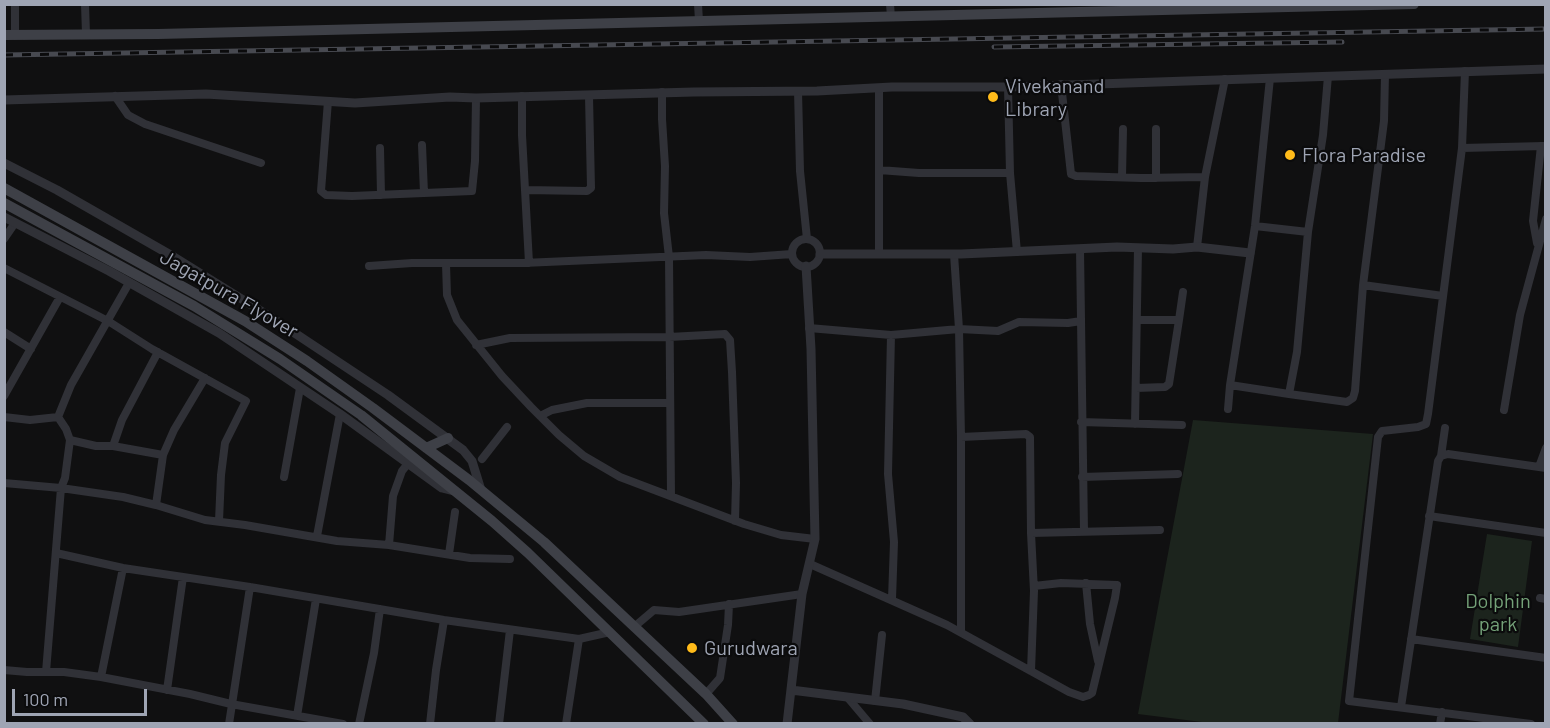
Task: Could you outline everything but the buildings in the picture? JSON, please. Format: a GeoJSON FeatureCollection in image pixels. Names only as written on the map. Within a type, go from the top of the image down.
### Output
{"type":"FeatureCollection","features":[{"type":"Feature","properties":{"kind":"main road"},"geometry":{"type":"LineString","coordinates":[[10,35],[891,17],[1194,7],[1414,4]]}},
{"type":"Feature","properties":{"kind":"main road","name":"Jagatpura Flyover"},"geometry":{"type":"LineString","coordinates":[[4,188],[245,321],[373,408],[481,490],[544,542],[706,694],[733,723]]}},
{"type":"Feature","properties":{"kind":"main road","name":"Jagatpura Flyover"},"geometry":{"type":"LineString","coordinates":[[4,203],[194,306],[280,359],[361,415],[411,460],[457,492],[528,553],[704,723]]}},
{"type":"Feature","properties":{"kind":"main road"},"geometry":{"type":"LineString","coordinates":[[426,448],[448,438]]}},
{"type":"Feature","properties":{"kind":"street"},"geometry":{"type":"LineString","coordinates":[[10,35],[15,4]]}},
{"type":"Feature","properties":{"kind":"street"},"geometry":{"type":"LineString","coordinates":[[85,4],[86,34]]}},
{"type":"Feature","properties":{"kind":"street"},"geometry":{"type":"LineString","coordinates":[[698,4],[699,21]]}},
{"type":"Feature","properties":{"kind":"street"},"geometry":{"type":"LineString","coordinates":[[890,4],[891,17]]}},
{"type":"Feature","properties":{"kind":"street"},"geometry":{"type":"LineString","coordinates":[[4,100],[206,94],[355,103],[450,97],[1008,87],[1545,69]]}},
{"type":"Feature","properties":{"kind":"street"},"geometry":{"type":"LineString","coordinates":[[1465,71],[1462,148],[1426,424],[1382,431],[1378,437],[1349,701],[1532,723]]}},
{"type":"Feature","properties":{"kind":"street"},"geometry":{"type":"LineString","coordinates":[[1230,385],[1347,402],[1353,398],[1363,285],[1384,121],[1385,74]]}},
{"type":"Feature","properties":{"kind":"street"},"geometry":{"type":"LineString","coordinates":[[1289,394],[1297,352],[1308,232],[1322,145],[1328,76]]}},
{"type":"Feature","properties":{"kind":"street"},"geometry":{"type":"LineString","coordinates":[[1228,409],[1255,226],[1270,78]]}},
{"type":"Feature","properties":{"kind":"street"},"geometry":{"type":"LineString","coordinates":[[1197,247],[1205,177],[1225,79]]}},
{"type":"Feature","properties":{"kind":"street"},"geometry":{"type":"LineString","coordinates":[[1061,84],[1071,174],[1155,178],[1205,177]]}},
{"type":"Feature","properties":{"kind":"street"},"geometry":{"type":"LineString","coordinates":[[1008,87],[1010,173],[1017,252]]}},
{"type":"Feature","properties":{"kind":"street"},"geometry":{"type":"LineString","coordinates":[[879,88],[879,254]]}},
{"type":"Feature","properties":{"kind":"street"},"geometry":{"type":"LineString","coordinates":[[798,91],[800,171],[807,239]]}},
{"type":"Feature","properties":{"kind":"street"},"geometry":{"type":"LineString","coordinates":[[662,92],[664,213],[669,257],[671,495]]}},
{"type":"Feature","properties":{"kind":"street"},"geometry":{"type":"LineString","coordinates":[[115,96],[128,115],[145,124],[261,163]]}},
{"type":"Feature","properties":{"kind":"street"},"geometry":{"type":"LineString","coordinates":[[522,96],[529,263]]}},
{"type":"Feature","properties":{"kind":"street"},"geometry":{"type":"LineString","coordinates":[[525,190],[587,191],[591,188],[589,96]]}},
{"type":"Feature","properties":{"kind":"street"},"geometry":{"type":"LineString","coordinates":[[328,101],[321,191],[326,195],[381,195],[470,192],[473,189],[476,98]]}},
{"type":"Feature","properties":{"kind":"street"},"geometry":{"type":"LineString","coordinates":[[1122,177],[1123,129]]}},
{"type":"Feature","properties":{"kind":"street"},"geometry":{"type":"LineString","coordinates":[[1155,129],[1155,178]]}},
{"type":"Feature","properties":{"kind":"street"},"geometry":{"type":"LineString","coordinates":[[422,145],[424,194]]}},
{"type":"Feature","properties":{"kind":"street"},"geometry":{"type":"LineString","coordinates":[[1462,148],[1543,146],[1533,220],[1537,246]]}},
{"type":"Feature","properties":{"kind":"street"},"geometry":{"type":"LineString","coordinates":[[380,148],[381,195]]}},
{"type":"Feature","properties":{"kind":"street"},"geometry":{"type":"LineString","coordinates":[[4,163],[122,227],[269,316],[388,395],[448,438],[472,461],[481,490]]}},
{"type":"Feature","properties":{"kind":"street"},"geometry":{"type":"LineString","coordinates":[[879,170],[919,173],[1010,173]]}},
{"type":"Feature","properties":{"kind":"street"},"geometry":{"type":"LineString","coordinates":[[4,217],[219,333],[411,460],[402,471],[393,496],[389,545]]}},
{"type":"Feature","properties":{"kind":"street"},"geometry":{"type":"LineString","coordinates":[[1504,410],[1520,315],[1537,246],[1543,234],[1545,219]]}},
{"type":"Feature","properties":{"kind":"street"},"geometry":{"type":"LineString","coordinates":[[4,239],[15,223]]}},
{"type":"Feature","properties":{"kind":"street"},"geometry":{"type":"LineString","coordinates":[[1255,226],[1308,232]]}},
{"type":"Feature","properties":{"kind":"street"},"geometry":{"type":"LineString","coordinates":[[807,239],[815,242],[820,255],[816,262],[806,266],[796,262],[792,254],[795,245],[807,239]]}},
{"type":"Feature","properties":{"kind":"street"},"geometry":{"type":"LineString","coordinates":[[820,255],[954,254],[1197,247],[1250,253]]}},
{"type":"Feature","properties":{"kind":"street"},"geometry":{"type":"LineString","coordinates":[[1135,424],[1138,248]]}},
{"type":"Feature","properties":{"kind":"street"},"geometry":{"type":"LineString","coordinates":[[1080,249],[1084,531]]}},
{"type":"Feature","properties":{"kind":"street"},"geometry":{"type":"LineString","coordinates":[[369,266],[412,263],[529,263],[706,255],[750,257],[792,254]]}},
{"type":"Feature","properties":{"kind":"street"},"geometry":{"type":"LineString","coordinates":[[954,254],[959,329],[961,632]]}},
{"type":"Feature","properties":{"kind":"street"},"geometry":{"type":"LineString","coordinates":[[446,264],[447,295],[457,320],[476,345],[540,416],[584,456],[620,477],[735,521],[781,535],[815,539]]}},
{"type":"Feature","properties":{"kind":"street"},"geometry":{"type":"LineString","coordinates":[[787,723],[802,594],[815,539],[806,266]]}},
{"type":"Feature","properties":{"kind":"street"},"geometry":{"type":"LineString","coordinates":[[4,268],[108,321],[246,401],[225,443],[219,521]]}},
{"type":"Feature","properties":{"kind":"street"},"geometry":{"type":"LineString","coordinates":[[58,417],[71,386],[129,283]]}},
{"type":"Feature","properties":{"kind":"street"},"geometry":{"type":"LineString","coordinates":[[1363,285],[1443,296]]}},
{"type":"Feature","properties":{"kind":"street"},"geometry":{"type":"LineString","coordinates":[[1136,388],[1165,387],[1169,384],[1183,292]]}},
{"type":"Feature","properties":{"kind":"street"},"geometry":{"type":"LineString","coordinates":[[5,393],[60,297]]}},
{"type":"Feature","properties":{"kind":"street"},"geometry":{"type":"LineString","coordinates":[[1138,320],[1179,320]]}},
{"type":"Feature","properties":{"kind":"street"},"geometry":{"type":"LineString","coordinates":[[809,328],[891,335],[959,329],[998,331],[1019,322],[1082,321]]}},
{"type":"Feature","properties":{"kind":"street"},"geometry":{"type":"LineString","coordinates":[[4,332],[31,349]]}},
{"type":"Feature","properties":{"kind":"street"},"geometry":{"type":"LineString","coordinates":[[476,345],[510,338],[669,337],[725,334],[730,340],[735,521]]}},
{"type":"Feature","properties":{"kind":"street"},"geometry":{"type":"LineString","coordinates":[[891,335],[888,474],[894,542],[892,599]]}},
{"type":"Feature","properties":{"kind":"street"},"geometry":{"type":"LineString","coordinates":[[113,446],[122,420],[158,352]]}},
{"type":"Feature","properties":{"kind":"street"},"geometry":{"type":"LineString","coordinates":[[156,505],[163,455],[174,430],[205,378]]}},
{"type":"Feature","properties":{"kind":"street"},"geometry":{"type":"LineString","coordinates":[[284,477],[300,388]]}},
{"type":"Feature","properties":{"kind":"street"},"geometry":{"type":"LineString","coordinates":[[540,416],[552,410],[587,402],[669,403]]}},
{"type":"Feature","properties":{"kind":"street"},"geometry":{"type":"LineString","coordinates":[[317,537],[340,414]]}},
{"type":"Feature","properties":{"kind":"street"},"geometry":{"type":"LineString","coordinates":[[4,417],[30,420],[58,417]]}},
{"type":"Feature","properties":{"kind":"street"},"geometry":{"type":"LineString","coordinates":[[46,672],[61,488],[65,478],[70,440],[58,417]]}},
{"type":"Feature","properties":{"kind":"street"},"geometry":{"type":"LineString","coordinates":[[1081,422],[1182,425]]}},
{"type":"Feature","properties":{"kind":"street"},"geometry":{"type":"LineString","coordinates":[[482,459],[507,427]]}},
{"type":"Feature","properties":{"kind":"street"},"geometry":{"type":"LineString","coordinates":[[1401,707],[1444,428]]}},
{"type":"Feature","properties":{"kind":"street"},"geometry":{"type":"LineString","coordinates":[[961,437],[1026,434],[1030,437],[1034,586],[1031,672]]}},
{"type":"Feature","properties":{"kind":"street"},"geometry":{"type":"LineString","coordinates":[[70,440],[163,455]]}},
{"type":"Feature","properties":{"kind":"street"},"geometry":{"type":"LineString","coordinates":[[1441,456],[1448,454],[1542,468],[1545,448]]}},
{"type":"Feature","properties":{"kind":"street"},"geometry":{"type":"LineString","coordinates":[[1082,477],[1178,474]]}},
{"type":"Feature","properties":{"kind":"street"},"geometry":{"type":"LineString","coordinates":[[4,483],[123,497],[205,520],[337,541],[389,545],[488,559],[510,559]]}},
{"type":"Feature","properties":{"kind":"street"},"geometry":{"type":"LineString","coordinates":[[449,554],[455,512]]}},
{"type":"Feature","properties":{"kind":"street"},"geometry":{"type":"LineString","coordinates":[[1429,516],[1545,533]]}},
{"type":"Feature","properties":{"kind":"street"},"geometry":{"type":"LineString","coordinates":[[1031,533],[1160,530]]}},
{"type":"Feature","properties":{"kind":"street"},"geometry":{"type":"LineString","coordinates":[[56,553],[123,568],[510,630],[579,639],[610,632]]}},
{"type":"Feature","properties":{"kind":"street"},"geometry":{"type":"LineString","coordinates":[[810,564],[961,632],[1031,672],[1083,697],[1092,693],[1117,585],[1086,583],[1034,586]]}},
{"type":"Feature","properties":{"kind":"street"},"geometry":{"type":"LineString","coordinates":[[101,677],[123,568]]}},
{"type":"Feature","properties":{"kind":"street"},"geometry":{"type":"LineString","coordinates":[[167,690],[183,578]]}},
{"type":"Feature","properties":{"kind":"street"},"geometry":{"type":"LineString","coordinates":[[1086,583],[1090,624],[1099,663]]}},
{"type":"Feature","properties":{"kind":"street"},"geometry":{"type":"LineString","coordinates":[[229,723],[250,587]]}},
{"type":"Feature","properties":{"kind":"street"},"geometry":{"type":"LineString","coordinates":[[634,627],[654,610],[680,612],[802,594]]}},
{"type":"Feature","properties":{"kind":"street"},"geometry":{"type":"LineString","coordinates":[[297,716],[316,599]]}},
{"type":"Feature","properties":{"kind":"street"},"geometry":{"type":"LineString","coordinates":[[706,694],[720,678],[729,604]]}},
{"type":"Feature","properties":{"kind":"street"},"geometry":{"type":"LineString","coordinates":[[359,723],[374,653],[380,609]]}},
{"type":"Feature","properties":{"kind":"street"},"geometry":{"type":"LineString","coordinates":[[430,723],[444,620]]}},
{"type":"Feature","properties":{"kind":"street"},"geometry":{"type":"LineString","coordinates":[[499,723],[510,630]]}},
{"type":"Feature","properties":{"kind":"street"},"geometry":{"type":"LineString","coordinates":[[875,701],[882,635]]}},
{"type":"Feature","properties":{"kind":"street"},"geometry":{"type":"LineString","coordinates":[[566,723],[579,639]]}},
{"type":"Feature","properties":{"kind":"street"},"geometry":{"type":"LineString","coordinates":[[1411,639],[1545,658]]}},
{"type":"Feature","properties":{"kind":"street"},"geometry":{"type":"LineString","coordinates":[[4,670],[64,672],[101,677],[231,704],[343,723]]}},
{"type":"Feature","properties":{"kind":"street"},"geometry":{"type":"LineString","coordinates":[[791,690],[954,714],[970,723]]}},
{"type":"Feature","properties":{"kind":"street"},"geometry":{"type":"LineString","coordinates":[[848,698],[870,723]]}},
{"type":"Feature","properties":{"kind":"street"},"geometry":{"type":"LineString","coordinates":[[1440,723],[1442,712]]}},
{"type":"Feature","properties":{"kind":"green space"},"geometry":{"type":"Polygon","coordinates":[[[1193,420],[1373,434],[1338,723],[1218,724],[1138,714],[1193,420]]]}},
{"type":"Feature","properties":{"kind":"green space","name":"Dolphin park"},"geometry":{"type":"Polygon","coordinates":[[[1487,534],[1532,541],[1518,647],[1470,639],[1487,534]]]}},
{"type":"Feature","properties":{"kind":"railway"},"geometry":{"type":"LineString","coordinates":[[4,55],[1546,29]]}},
{"type":"Feature","properties":{"kind":"railway"},"geometry":{"type":"LineString","coordinates":[[994,47],[1342,42]]}},
{"type":"Feature","properties":{"kind":"place","name":"Vivekanand Library"},"geometry":{"type":"Point","coordinates":[993,97]}},
{"type":"Feature","properties":{"kind":"place","name":"Flora Paradise"},"geometry":{"type":"Point","coordinates":[1290,155]}},
{"type":"Feature","properties":{"kind":"place","name":"Gurudwara"},"geometry":{"type":"Point","coordinates":[692,648]}}]}
